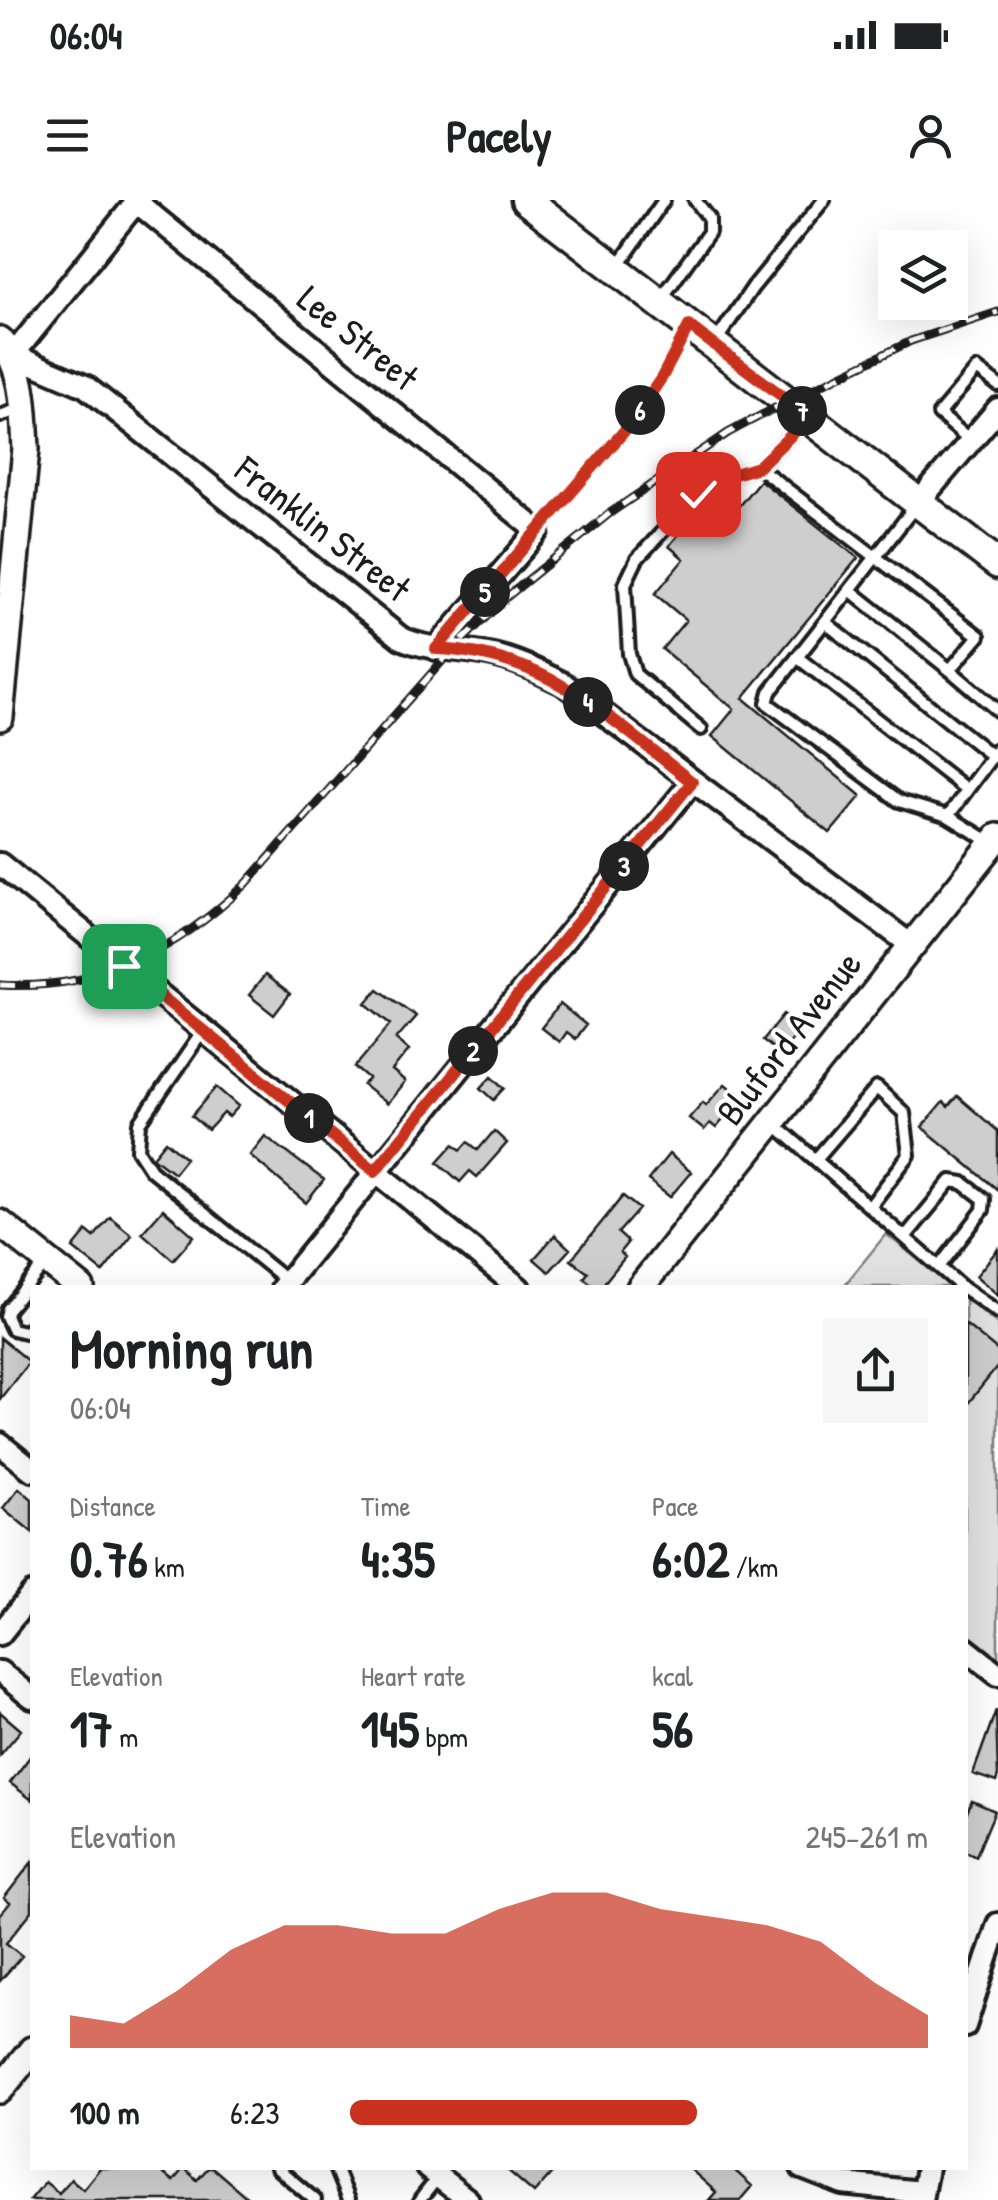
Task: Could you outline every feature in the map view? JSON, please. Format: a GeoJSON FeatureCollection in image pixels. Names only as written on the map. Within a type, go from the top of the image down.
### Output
{"type":"FeatureCollection","features":[{"type":"Feature","properties":{"kind":"main road"},"geometry":{"type":"LineString","coordinates":[[526,200],[998,564]]}},
{"type":"Feature","properties":{"kind":"street"},"geometry":{"type":"LineString","coordinates":[[0,717],[26,449],[12,412],[7,347],[136,201]]}},
{"type":"Feature","properties":{"kind":"street","name":"Lee Street"},"geometry":{"type":"LineString","coordinates":[[136,201],[538,531]]}},
{"type":"Feature","properties":{"kind":"street","name":"Franklin Street"},"geometry":{"type":"LineString","coordinates":[[7,347],[85,386],[401,638],[436,649],[488,654],[564,684],[910,945]]}},
{"type":"Feature","properties":{"kind":"street"},"geometry":{"type":"LineString","coordinates":[[918,503],[998,410]]}},
{"type":"Feature","properties":{"kind":"street"},"geometry":{"type":"LineString","coordinates":[[436,649],[538,531]]}},
{"type":"Feature","properties":{"kind":"street"},"geometry":{"type":"LineString","coordinates":[[284,1284],[692,782]]}},
{"type":"Feature","properties":{"kind":"street","name":"Bluford Avenue"},"geometry":{"type":"LineString","coordinates":[[642,1285],[996,842]]}},
{"type":"Feature","properties":{"kind":"street"},"geometry":{"type":"LineString","coordinates":[[0,864],[515,1285]]}},
{"type":"Feature","properties":{"kind":"street"},"geometry":{"type":"LineString","coordinates":[[0,1222],[72,1285]]}},
{"type":"Feature","properties":{"kind":"street"},"geometry":{"type":"LineString","coordinates":[[0,1444],[30,1468]]}},
{"type":"Feature","properties":{"kind":"street"},"geometry":{"type":"LineString","coordinates":[[0,1634],[30,1596]]}},
{"type":"Feature","properties":{"kind":"street"},"geometry":{"type":"LineString","coordinates":[[968,1650],[998,1674]]}},
{"type":"Feature","properties":{"kind":"street"},"geometry":{"type":"LineString","coordinates":[[0,1672],[30,1696]]}},
{"type":"Feature","properties":{"kind":"street"},"geometry":{"type":"LineString","coordinates":[[968,2008],[998,1924]]}},
{"type":"Feature","properties":{"kind":"street"},"geometry":{"type":"LineString","coordinates":[[0,2090],[30,2052]]}},
{"type":"Feature","properties":{"kind":"street"},"geometry":{"type":"LineString","coordinates":[[437,2170],[468,2200]]}},
{"type":"Feature","properties":{"kind":"street"},"geometry":{"type":"LineString","coordinates":[[807,2170],[843,2184],[921,2196],[927,2170]]}},
{"type":"Feature","properties":{"kind":"lane"},"geometry":{"type":"LineString","coordinates":[[616,270],[664,200]]}},
{"type":"Feature","properties":{"kind":"lane"},"geometry":{"type":"LineString","coordinates":[[659,303],[709,232],[709,218],[695,200]]}},
{"type":"Feature","properties":{"kind":"lane"},"geometry":{"type":"LineString","coordinates":[[714,344],[752,288],[824,200]]}},
{"type":"Feature","properties":{"kind":"lane"},"geometry":{"type":"LineString","coordinates":[[971,441],[939,414],[978,369],[998,385]]}},
{"type":"Feature","properties":{"kind":"lane"},"geometry":{"type":"LineString","coordinates":[[701,729],[635,674],[629,654],[624,584],[637,559],[698,494],[728,476],[758,467],[810,417]]}},
{"type":"Feature","properties":{"kind":"lane"},"geometry":{"type":"LineString","coordinates":[[758,467],[979,636],[950,670]]}},
{"type":"Feature","properties":{"kind":"lane"},"geometry":{"type":"LineString","coordinates":[[918,503],[797,656],[770,692],[767,703],[899,801],[948,816],[996,842]]}},
{"type":"Feature","properties":{"kind":"lane"},"geometry":{"type":"LineString","coordinates":[[850,590],[998,711]]}},
{"type":"Feature","properties":{"kind":"lane"},"geometry":{"type":"LineString","coordinates":[[824,622],[995,752],[948,816]]}},
{"type":"Feature","properties":{"kind":"lane"},"geometry":{"type":"LineString","coordinates":[[797,656],[968,790]]}},
{"type":"Feature","properties":{"kind":"lane"},"geometry":{"type":"LineString","coordinates":[[203,1031],[140,1123],[138,1150],[151,1170],[284,1284]]}},
{"type":"Feature","properties":{"kind":"lane"},"geometry":{"type":"LineString","coordinates":[[816,1159],[878,1088],[904,1113],[908,1155],[871,1205]]}},
{"type":"Feature","properties":{"kind":"lane"},"geometry":{"type":"LineString","coordinates":[[772,1122],[960,1285]]}},
{"type":"Feature","properties":{"kind":"lane"},"geometry":{"type":"LineString","coordinates":[[906,1236],[951,1181],[963,1183],[984,1200],[983,1210],[939,1267]]}},
{"type":"Feature","properties":{"kind":"lane"},"geometry":{"type":"LineString","coordinates":[[30,1328],[25,1332],[12,1328],[6,1316],[47,1260]]}},
{"type":"Feature","properties":{"kind":"lane"},"geometry":{"type":"LineString","coordinates":[[968,1291],[998,1312]]}},
{"type":"Feature","properties":{"kind":"lane"},"geometry":{"type":"LineString","coordinates":[[279,2170],[315,2200]]}},
{"type":"Feature","properties":{"kind":"lane"},"geometry":{"type":"LineString","coordinates":[[336,2170],[348,2200]]}},
{"type":"Feature","properties":{"kind":"lane"},"geometry":{"type":"LineString","coordinates":[[420,2200],[437,2170]]}},
{"type":"Feature","properties":{"kind":"path"},"geometry":{"type":"LineString","coordinates":[[538,531],[632,422],[689,326]]}},
{"type":"Feature","properties":{"kind":"shaded area"},"geometry":{"type":"Polygon","coordinates":[[[886,1234],[950,1285],[845,1285],[886,1234]]]}},
{"type":"Feature","properties":{"kind":"shaded area"},"geometry":{"type":"Polygon","coordinates":[[[968,1300],[998,1324],[998,1666],[968,1641],[968,1300]]]}},
{"type":"Feature","properties":{"kind":"building"},"geometry":{"type":"Polygon","coordinates":[[[760,480],[858,558],[743,698],[861,796],[830,833],[712,736],[734,709],[662,649],[686,620],[655,594],[684,559],[669,546],[694,516],[706,527],[724,505],[733,513],[760,480]]]}},
{"type":"Feature","properties":{"kind":"building"},"geometry":{"type":"Polygon","coordinates":[[[265,975],[290,994],[274,1015],[249,995],[265,975]]]}},
{"type":"Feature","properties":{"kind":"building"},"geometry":{"type":"Polygon","coordinates":[[[378,989],[416,1016],[396,1039],[409,1050],[392,1071],[405,1082],[387,1104],[363,1085],[369,1079],[355,1067],[391,1024],[366,1003],[378,989]]]}},
{"type":"Feature","properties":{"kind":"building"},"geometry":{"type":"Polygon","coordinates":[[[560,1004],[586,1025],[575,1039],[566,1032],[559,1042],[541,1028],[560,1004]]]}},
{"type":"Feature","properties":{"kind":"building"},"geometry":{"type":"Polygon","coordinates":[[[784,1014],[801,1027],[780,1054],[763,1040],[784,1014]]]}},
{"type":"Feature","properties":{"kind":"building"},"geometry":{"type":"Polygon","coordinates":[[[492,1076],[505,1088],[494,1100],[481,1088],[492,1076]]]}},
{"type":"Feature","properties":{"kind":"building"},"geometry":{"type":"Polygon","coordinates":[[[725,1084],[742,1098],[716,1128],[710,1123],[704,1130],[689,1118],[725,1084]]]}},
{"type":"Feature","properties":{"kind":"building"},"geometry":{"type":"Polygon","coordinates":[[[217,1087],[239,1106],[229,1117],[224,1113],[208,1130],[192,1116],[217,1087]]]}},
{"type":"Feature","properties":{"kind":"building"},"geometry":{"type":"Polygon","coordinates":[[[957,1096],[998,1131],[998,1190],[922,1127],[943,1102],[948,1107],[957,1096]]]}},
{"type":"Feature","properties":{"kind":"building"},"geometry":{"type":"Polygon","coordinates":[[[494,1131],[507,1143],[477,1177],[470,1171],[460,1182],[438,1162],[454,1144],[461,1150],[468,1142],[478,1150],[494,1131]]]}},
{"type":"Feature","properties":{"kind":"building"},"geometry":{"type":"Polygon","coordinates":[[[265,1136],[324,1180],[306,1203],[250,1155],[265,1136]]]}},
{"type":"Feature","properties":{"kind":"building"},"geometry":{"type":"Polygon","coordinates":[[[166,1141],[186,1158],[174,1173],[153,1157],[166,1141]]]}},
{"type":"Feature","properties":{"kind":"building"},"geometry":{"type":"Polygon","coordinates":[[[669,1154],[691,1172],[670,1197],[648,1180],[669,1154]]]}},
{"type":"Feature","properties":{"kind":"building"},"geometry":{"type":"Polygon","coordinates":[[[623,1196],[639,1209],[618,1233],[628,1242],[620,1252],[625,1257],[602,1285],[592,1285],[584,1278],[588,1273],[571,1260],[623,1196]]]}},
{"type":"Feature","properties":{"kind":"building"},"geometry":{"type":"Polygon","coordinates":[[[163,1209],[194,1236],[173,1260],[142,1233],[163,1209]]]}},
{"type":"Feature","properties":{"kind":"building"},"geometry":{"type":"Polygon","coordinates":[[[110,1217],[132,1235],[103,1272],[73,1248],[87,1231],[94,1237],[110,1217]]]}},
{"type":"Feature","properties":{"kind":"building"},"geometry":{"type":"Polygon","coordinates":[[[555,1235],[570,1249],[549,1272],[534,1259],[555,1235]]]}},
{"type":"Feature","properties":{"kind":"building"},"geometry":{"type":"Polygon","coordinates":[[[998,1249],[998,1295],[976,1276],[998,1249]]]}},
{"type":"Feature","properties":{"kind":"building"},"geometry":{"type":"Polygon","coordinates":[[[968,1326],[998,1351],[998,1366],[968,1403],[968,1326]]]}},
{"type":"Feature","properties":{"kind":"building"},"geometry":{"type":"Polygon","coordinates":[[[0,1338],[29,1362],[0,1399],[0,1338]]]}},
{"type":"Feature","properties":{"kind":"building"},"geometry":{"type":"Polygon","coordinates":[[[19,1488],[30,1497],[30,1530],[3,1508],[19,1488]]]}},
{"type":"Feature","properties":{"kind":"building"},"geometry":{"type":"Polygon","coordinates":[[[996,1710],[998,1776],[996,1782],[973,1774],[996,1710]]]}},
{"type":"Feature","properties":{"kind":"building"},"geometry":{"type":"Polygon","coordinates":[[[0,1712],[21,1730],[0,1755],[0,1712]]]}},
{"type":"Feature","properties":{"kind":"building"},"geometry":{"type":"Polygon","coordinates":[[[30,1757],[30,1798],[10,1783],[30,1757]]]}},
{"type":"Feature","properties":{"kind":"building"},"geometry":{"type":"Polygon","coordinates":[[[972,1801],[995,1811],[976,1856],[968,1852],[968,1810],[972,1801]]]}},
{"type":"Feature","properties":{"kind":"building"},"geometry":{"type":"Polygon","coordinates":[[[30,1865],[30,1913],[6,1943],[22,1956],[0,1981],[0,1915],[10,1903],[4,1898],[30,1865]]]}},
{"type":"Feature","properties":{"kind":"building"},"geometry":{"type":"Polygon","coordinates":[[[98,2170],[159,2170],[173,2181],[182,2170],[197,2180],[206,2170],[215,2170],[250,2200],[30,2200],[45,2182],[59,2193],[71,2179],[83,2189],[98,2170]]]}},
{"type":"Feature","properties":{"kind":"building"},"geometry":{"type":"Polygon","coordinates":[[[507,2170],[554,2170],[534,2193],[507,2170]]]}},
{"type":"Feature","properties":{"kind":"building"},"geometry":{"type":"Polygon","coordinates":[[[691,2170],[734,2170],[752,2186],[740,2200],[709,2200],[716,2192],[691,2170]]]}},
{"type":"Feature","properties":{"kind":"railway"},"geometry":{"type":"LineString","coordinates":[[0,985],[71,981],[103,973],[134,962],[192,929],[246,884],[452,650],[508,596],[610,513],[728,433],[788,401],[911,341],[998,312]]}},
{"type":"Feature","properties":{"kind":"route"},"geometry":{"type":"LineString","coordinates":[[124,966],[375,1171],[692,782],[564,684],[488,654],[436,649],[632,422],[689,326],[810,417],[758,467],[728,476],[698,494]]}}]}
